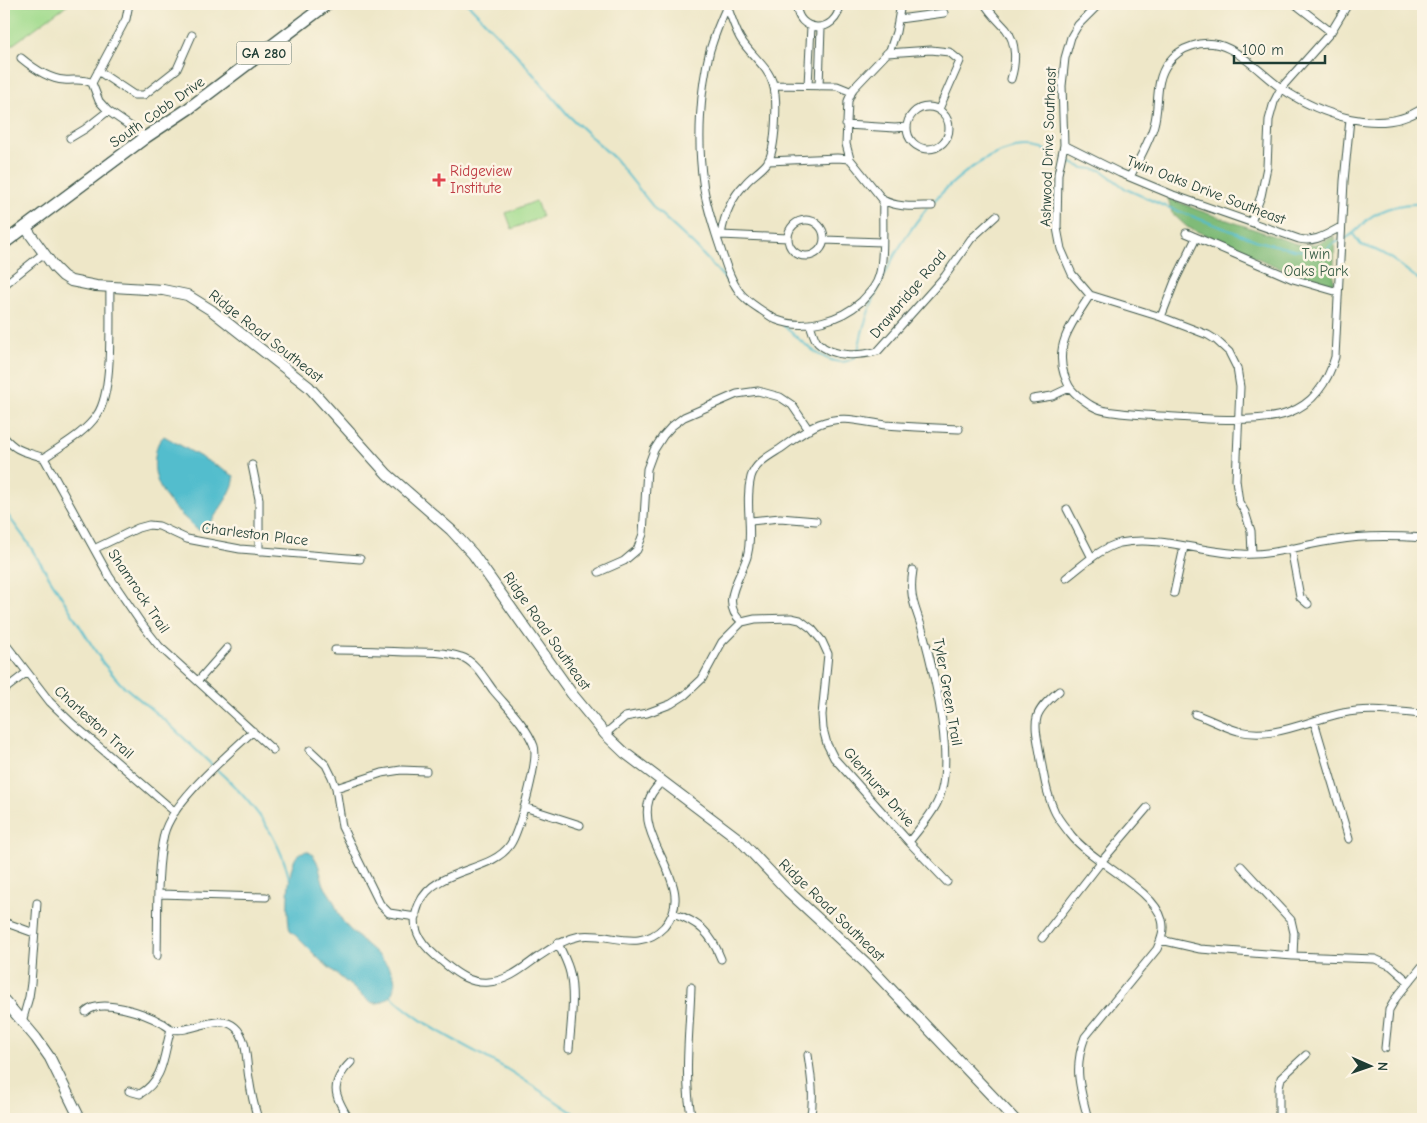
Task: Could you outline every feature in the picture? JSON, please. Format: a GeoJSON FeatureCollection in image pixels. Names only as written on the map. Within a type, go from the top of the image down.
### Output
{"type":"FeatureCollection","features":[{"type":"Feature","properties":{"kind":"main road","name":"South Cobb Drive"},"geometry":{"type":"LineString","coordinates":[[4,243],[146,137],[188,109],[327,4]]}},
{"type":"Feature","properties":{"kind":"street"},"geometry":{"type":"LineString","coordinates":[[92,83],[126,19],[129,4]]}},
{"type":"Feature","properties":{"kind":"street"},"geometry":{"type":"LineString","coordinates":[[797,4],[799,16],[804,22],[811,26],[821,27],[829,25],[835,19],[840,4]]}},
{"type":"Feature","properties":{"kind":"street"},"geometry":{"type":"LineString","coordinates":[[901,4],[896,32],[887,53],[852,92],[848,101],[846,144],[850,159],[883,200],[900,206],[932,206]]}},
{"type":"Feature","properties":{"kind":"street"},"geometry":{"type":"LineString","coordinates":[[985,4],[1008,31],[1013,44],[1015,67],[1011,79]]}},
{"type":"Feature","properties":{"kind":"street","name":"Ashwood Drive Southeast"},"geometry":{"type":"LineString","coordinates":[[1090,295],[1068,266],[1059,240],[1058,174],[1064,145],[1062,86],[1065,58],[1071,37],[1078,25],[1099,4]]}},
{"type":"Feature","properties":{"kind":"street"},"geometry":{"type":"LineString","coordinates":[[1295,4],[1331,32]]}},
{"type":"Feature","properties":{"kind":"street"},"geometry":{"type":"LineString","coordinates":[[1251,222],[1259,203],[1266,167],[1271,109],[1281,88],[1331,32],[1348,4]]}},
{"type":"Feature","properties":{"kind":"street"},"geometry":{"type":"LineString","coordinates":[[719,237],[727,211],[735,195],[768,161],[775,128],[776,112],[774,85],[768,73],[751,54],[739,36],[727,5]]}},
{"type":"Feature","properties":{"kind":"street"},"geometry":{"type":"LineString","coordinates":[[727,5],[710,50],[701,104],[703,182],[731,277],[738,290],[749,303],[777,320],[810,324],[850,311],[872,291],[879,276],[883,200]]}},
{"type":"Feature","properties":{"kind":"street"},"geometry":{"type":"LineString","coordinates":[[899,19],[944,13]]}},
{"type":"Feature","properties":{"kind":"street"},"geometry":{"type":"LineString","coordinates":[[808,85],[811,26]]}},
{"type":"Feature","properties":{"kind":"street"},"geometry":{"type":"LineString","coordinates":[[819,86],[821,27]]}},
{"type":"Feature","properties":{"kind":"street"},"geometry":{"type":"LineString","coordinates":[[98,71],[134,95],[144,95],[176,69],[192,35]]}},
{"type":"Feature","properties":{"kind":"street"},"geometry":{"type":"LineString","coordinates":[[1130,177],[1152,132],[1158,108],[1159,85],[1164,68],[1181,51],[1197,44],[1206,43],[1224,46],[1239,55],[1281,88],[1320,109],[1350,119],[1396,120],[1414,115],[1423,108]]}},
{"type":"Feature","properties":{"kind":"street"},"geometry":{"type":"LineString","coordinates":[[887,53],[931,50],[949,52],[960,61],[939,109]]}},
{"type":"Feature","properties":{"kind":"street"},"geometry":{"type":"LineString","coordinates":[[21,58],[49,77],[61,80],[85,80],[92,83],[99,101],[108,111],[146,137]]}},
{"type":"Feature","properties":{"kind":"street"},"geometry":{"type":"LineString","coordinates":[[774,85],[837,86],[852,92]]}},
{"type":"Feature","properties":{"kind":"street"},"geometry":{"type":"LineString","coordinates":[[924,106],[939,109],[948,119],[949,132],[947,139],[937,148],[930,149],[917,146],[911,141],[907,127],[908,120],[918,109],[924,106]]}},
{"type":"Feature","properties":{"kind":"street"},"geometry":{"type":"LineString","coordinates":[[70,138],[108,111]]}},
{"type":"Feature","properties":{"kind":"street"},"geometry":{"type":"LineString","coordinates":[[1252,554],[1248,520],[1237,494],[1236,480],[1240,419],[1239,377],[1229,352],[1208,335],[1161,317],[1090,295],[1069,327],[1063,344],[1062,362],[1069,388],[1089,405],[1106,411],[1205,419],[1240,419],[1268,418],[1288,414],[1306,402],[1324,384],[1335,357],[1341,227],[1350,119]]}},
{"type":"Feature","properties":{"kind":"street"},"geometry":{"type":"LineString","coordinates":[[846,125],[907,127]]}},
{"type":"Feature","properties":{"kind":"street","name":"Twin Oaks Drive Southeast"},"geometry":{"type":"LineString","coordinates":[[1064,145],[1130,177],[1173,195],[1305,241],[1317,239],[1341,227]]}},
{"type":"Feature","properties":{"kind":"street"},"geometry":{"type":"LineString","coordinates":[[768,161],[850,159]]}},
{"type":"Feature","properties":{"kind":"street","name":"Drawbridge Road"},"geometry":{"type":"LineString","coordinates":[[810,324],[817,342],[835,353],[866,354],[878,351],[945,276],[971,239],[996,216]]}},
{"type":"Feature","properties":{"kind":"street"},"geometry":{"type":"LineString","coordinates":[[807,220],[820,226],[824,240],[818,252],[811,256],[804,256],[793,250],[788,238],[794,225],[807,220]]}},
{"type":"Feature","properties":{"kind":"street","name":"Ridge Road Southeast"},"geometry":{"type":"LineString","coordinates":[[25,227],[59,272],[71,281],[86,285],[163,290],[180,293],[192,298],[211,310],[309,387],[387,474],[466,545],[572,694],[605,734],[625,753],[740,840],[784,886],[855,952],[1014,1119]]}},
{"type":"Feature","properties":{"kind":"street"},"geometry":{"type":"LineString","coordinates":[[1186,233],[1293,279],[1338,292]]}},
{"type":"Feature","properties":{"kind":"street"},"geometry":{"type":"LineString","coordinates":[[719,237],[788,238]]}},
{"type":"Feature","properties":{"kind":"street"},"geometry":{"type":"LineString","coordinates":[[1161,317],[1175,281],[1196,238]]}},
{"type":"Feature","properties":{"kind":"street"},"geometry":{"type":"LineString","coordinates":[[824,240],[882,242]]}},
{"type":"Feature","properties":{"kind":"street"},"geometry":{"type":"LineString","coordinates":[[4,286],[44,253]]}},
{"type":"Feature","properties":{"kind":"street"},"geometry":{"type":"LineString","coordinates":[[4,437],[13,447],[44,458],[82,432],[96,416],[103,404],[107,390],[110,287]]}},
{"type":"Feature","properties":{"kind":"street"},"geometry":{"type":"LineString","coordinates":[[1033,399],[1052,396],[1069,388]]}},
{"type":"Feature","properties":{"kind":"street"},"geometry":{"type":"LineString","coordinates":[[599,572],[624,561],[637,550],[643,534],[647,470],[654,450],[663,436],[684,417],[737,394],[758,391],[780,397],[792,405],[809,430]]}},
{"type":"Feature","properties":{"kind":"street"},"geometry":{"type":"LineString","coordinates":[[605,734],[625,717],[647,713],[686,696],[702,679],[722,642],[742,622],[734,616],[731,604],[733,590],[747,556],[751,522],[749,495],[752,476],[759,463],[819,424],[838,418],[852,418],[885,425],[958,430]]}},
{"type":"Feature","properties":{"kind":"street","name":"Shamrock Trail"},"geometry":{"type":"LineString","coordinates":[[44,458],[109,576],[159,646],[273,750]]}},
{"type":"Feature","properties":{"kind":"street"},"geometry":{"type":"LineString","coordinates":[[252,466],[259,498],[259,551]]}},
{"type":"Feature","properties":{"kind":"street"},"geometry":{"type":"LineString","coordinates":[[1066,509],[1092,558]]}},
{"type":"Feature","properties":{"kind":"street"},"geometry":{"type":"LineString","coordinates":[[751,522],[780,518],[816,521]]}},
{"type":"Feature","properties":{"kind":"street","name":"Charleston Place"},"geometry":{"type":"LineString","coordinates":[[96,550],[98,547],[138,528],[149,525],[159,526],[187,539],[240,549],[360,559]]}},
{"type":"Feature","properties":{"kind":"street"},"geometry":{"type":"LineString","coordinates":[[1066,578],[1092,558],[1119,544],[1157,542],[1210,551],[1252,554],[1360,536],[1423,538]]}},
{"type":"Feature","properties":{"kind":"street"},"geometry":{"type":"LineString","coordinates":[[1174,593],[1184,547]]}},
{"type":"Feature","properties":{"kind":"street"},"geometry":{"type":"LineString","coordinates":[[1291,548],[1300,597],[1308,604]]}},
{"type":"Feature","properties":{"kind":"street","name":"Tyler Green Trail"},"geometry":{"type":"LineString","coordinates":[[909,842],[936,805],[942,787],[945,762],[943,733],[932,669],[924,633],[913,604],[910,586],[912,570]]}},
{"type":"Feature","properties":{"kind":"street","name":"Glenhurst Drive"},"geometry":{"type":"LineString","coordinates":[[742,622],[755,619],[791,618],[800,620],[822,641],[828,654],[822,715],[823,730],[834,758],[947,882]]}},
{"type":"Feature","properties":{"kind":"street","name":"Charleston Trail"},"geometry":{"type":"LineString","coordinates":[[4,642],[50,702],[175,812]]}},
{"type":"Feature","properties":{"kind":"street"},"geometry":{"type":"LineString","coordinates":[[198,681],[228,648]]}},
{"type":"Feature","properties":{"kind":"street"},"geometry":{"type":"LineString","coordinates":[[335,650],[429,652],[464,657],[519,721],[535,748],[534,763],[524,807],[514,838],[504,852],[429,888],[417,907],[418,934],[428,950],[456,973],[473,981],[491,982],[500,980],[516,972],[558,943],[573,938],[591,936],[638,941],[647,939],[662,929],[673,913],[676,904],[675,892],[647,818],[649,800],[654,790],[662,781]]}},
{"type":"Feature","properties":{"kind":"street"},"geometry":{"type":"LineString","coordinates":[[4,690],[26,673]]}},
{"type":"Feature","properties":{"kind":"street"},"geometry":{"type":"LineString","coordinates":[[1059,691],[1046,702],[1038,713],[1035,725],[1044,778],[1054,811],[1072,837],[1148,896],[1157,907],[1163,921],[1161,940],[1157,949],[1085,1037],[1079,1053],[1078,1068],[1080,1087],[1088,1119]]}},
{"type":"Feature","properties":{"kind":"street"},"geometry":{"type":"LineString","coordinates":[[1195,714],[1238,731],[1258,733],[1282,731],[1343,712],[1371,710],[1423,714]]}},
{"type":"Feature","properties":{"kind":"street"},"geometry":{"type":"LineString","coordinates":[[1314,721],[1349,840]]}},
{"type":"Feature","properties":{"kind":"street"},"geometry":{"type":"LineString","coordinates":[[157,956],[160,868],[164,833],[187,795],[253,731]]}},
{"type":"Feature","properties":{"kind":"street"},"geometry":{"type":"LineString","coordinates":[[310,750],[326,765],[336,788],[342,827],[380,904],[389,913],[416,917]]}},
{"type":"Feature","properties":{"kind":"street"},"geometry":{"type":"LineString","coordinates":[[336,788],[382,773],[400,770],[426,770]]}},
{"type":"Feature","properties":{"kind":"street"},"geometry":{"type":"LineString","coordinates":[[524,807],[580,825]]}},
{"type":"Feature","properties":{"kind":"street"},"geometry":{"type":"LineString","coordinates":[[1042,938],[1147,808]]}},
{"type":"Feature","properties":{"kind":"street"},"geometry":{"type":"LineString","coordinates":[[1241,866],[1291,920],[1294,933],[1293,956]]}},
{"type":"Feature","properties":{"kind":"street"},"geometry":{"type":"LineString","coordinates":[[159,894],[266,897]]}},
{"type":"Feature","properties":{"kind":"street"},"geometry":{"type":"LineString","coordinates":[[22,1022],[31,983],[37,903]]}},
{"type":"Feature","properties":{"kind":"street"},"geometry":{"type":"LineString","coordinates":[[673,913],[688,918],[698,925],[709,936],[721,959]]}},
{"type":"Feature","properties":{"kind":"street"},"geometry":{"type":"LineString","coordinates":[[4,922],[34,933]]}},
{"type":"Feature","properties":{"kind":"street"},"geometry":{"type":"LineString","coordinates":[[1161,940],[1200,949],[1293,956],[1375,959],[1392,966],[1409,982]]}},
{"type":"Feature","properties":{"kind":"street"},"geometry":{"type":"LineString","coordinates":[[558,943],[570,970],[572,982],[569,1049]]}},
{"type":"Feature","properties":{"kind":"street"},"geometry":{"type":"LineString","coordinates":[[1385,1048],[1389,1010],[1396,998],[1423,965]]}},
{"type":"Feature","properties":{"kind":"street"},"geometry":{"type":"LineString","coordinates":[[691,987],[688,1082],[689,1108],[692,1119]]}},
{"type":"Feature","properties":{"kind":"street"},"geometry":{"type":"LineString","coordinates":[[4,1000],[50,1058],[80,1119]]}},
{"type":"Feature","properties":{"kind":"street"},"geometry":{"type":"LineString","coordinates":[[86,1012],[90,1008],[99,1006],[131,1010],[163,1023],[171,1029],[215,1022],[224,1022],[234,1026],[242,1038],[248,1077],[258,1119]]}},
{"type":"Feature","properties":{"kind":"street"},"geometry":{"type":"LineString","coordinates":[[129,1090],[140,1094],[149,1089],[156,1081],[161,1070],[171,1029]]}},
{"type":"Feature","properties":{"kind":"street"},"geometry":{"type":"LineString","coordinates":[[808,1055],[813,1092],[810,1119]]}},
{"type":"Feature","properties":{"kind":"street"},"geometry":{"type":"LineString","coordinates":[[1279,1119],[1279,1087],[1281,1078],[1306,1055]]}},
{"type":"Feature","properties":{"kind":"street"},"geometry":{"type":"LineString","coordinates":[[349,1119],[336,1095],[335,1088],[342,1071],[351,1062]]}},
{"type":"Feature","properties":{"kind":"green space"},"geometry":{"type":"Polygon","coordinates":[[[4,4],[68,4],[4,51],[4,4]]]}},
{"type":"Feature","properties":{"kind":"green space","name":"Twin Oaks Park"},"geometry":{"type":"Polygon","coordinates":[[[1168,198],[1297,244],[1314,245],[1335,236],[1333,286],[1291,273],[1187,227],[1172,213],[1168,198]]]}},
{"type":"Feature","properties":{"kind":"green space"},"geometry":{"type":"Polygon","coordinates":[[[536,201],[542,217],[512,229],[506,213],[536,201]]]}},
{"type":"Feature","properties":{"kind":"water"},"geometry":{"type":"Polygon","coordinates":[[[164,436],[234,476],[232,488],[219,511],[206,529],[202,531],[194,527],[174,507],[159,484],[154,467],[155,457],[158,443],[164,436]]]}},
{"type":"Feature","properties":{"kind":"water"},"geometry":{"type":"Polygon","coordinates":[[[307,851],[317,861],[324,885],[342,920],[347,927],[380,957],[393,973],[394,988],[391,996],[384,1001],[379,1003],[370,1002],[320,960],[290,930],[288,903],[291,871],[297,856],[307,851]]]}},
{"type":"Feature","properties":{"kind":"waterway"},"geometry":{"type":"LineString","coordinates":[[468,4],[516,54],[569,116],[615,159],[655,209],[695,246],[730,284]]}},
{"type":"Feature","properties":{"kind":"waterway"},"geometry":{"type":"LineString","coordinates":[[932,203],[958,178],[974,166],[1007,150],[1024,147],[1042,149],[1059,157]]}},
{"type":"Feature","properties":{"kind":"waterway"},"geometry":{"type":"LineString","coordinates":[[1063,160],[1084,168],[1101,170],[1126,189],[1162,205],[1258,241],[1294,250],[1326,252],[1331,245],[1339,241]]}},
{"type":"Feature","properties":{"kind":"waterway"},"geometry":{"type":"LineString","coordinates":[[1343,240],[1380,212],[1401,205],[1423,204]]}},
{"type":"Feature","properties":{"kind":"waterway"},"geometry":{"type":"LineString","coordinates":[[858,352],[868,314],[884,276],[904,240],[927,208]]}},
{"type":"Feature","properties":{"kind":"waterway"},"geometry":{"type":"LineString","coordinates":[[1353,234],[1361,245],[1378,251],[1423,283]]}},
{"type":"Feature","properties":{"kind":"waterway"},"geometry":{"type":"LineString","coordinates":[[783,325],[807,346],[827,358],[837,362],[855,357]]}},
{"type":"Feature","properties":{"kind":"waterway"},"geometry":{"type":"LineString","coordinates":[[4,510],[26,540],[103,663],[120,683],[169,724],[212,765]]}},
{"type":"Feature","properties":{"kind":"waterway"},"geometry":{"type":"LineString","coordinates":[[215,768],[240,792],[261,818],[278,846],[289,878]]}},
{"type":"Feature","properties":{"kind":"waterway"},"geometry":{"type":"LineString","coordinates":[[391,996],[417,1018],[505,1068],[582,1119]]}},
{"type":"Feature","properties":{"kind":"place","name":"Ridgeview Institute"},"geometry":{"type":"Point","coordinates":[439,180]}}]}
